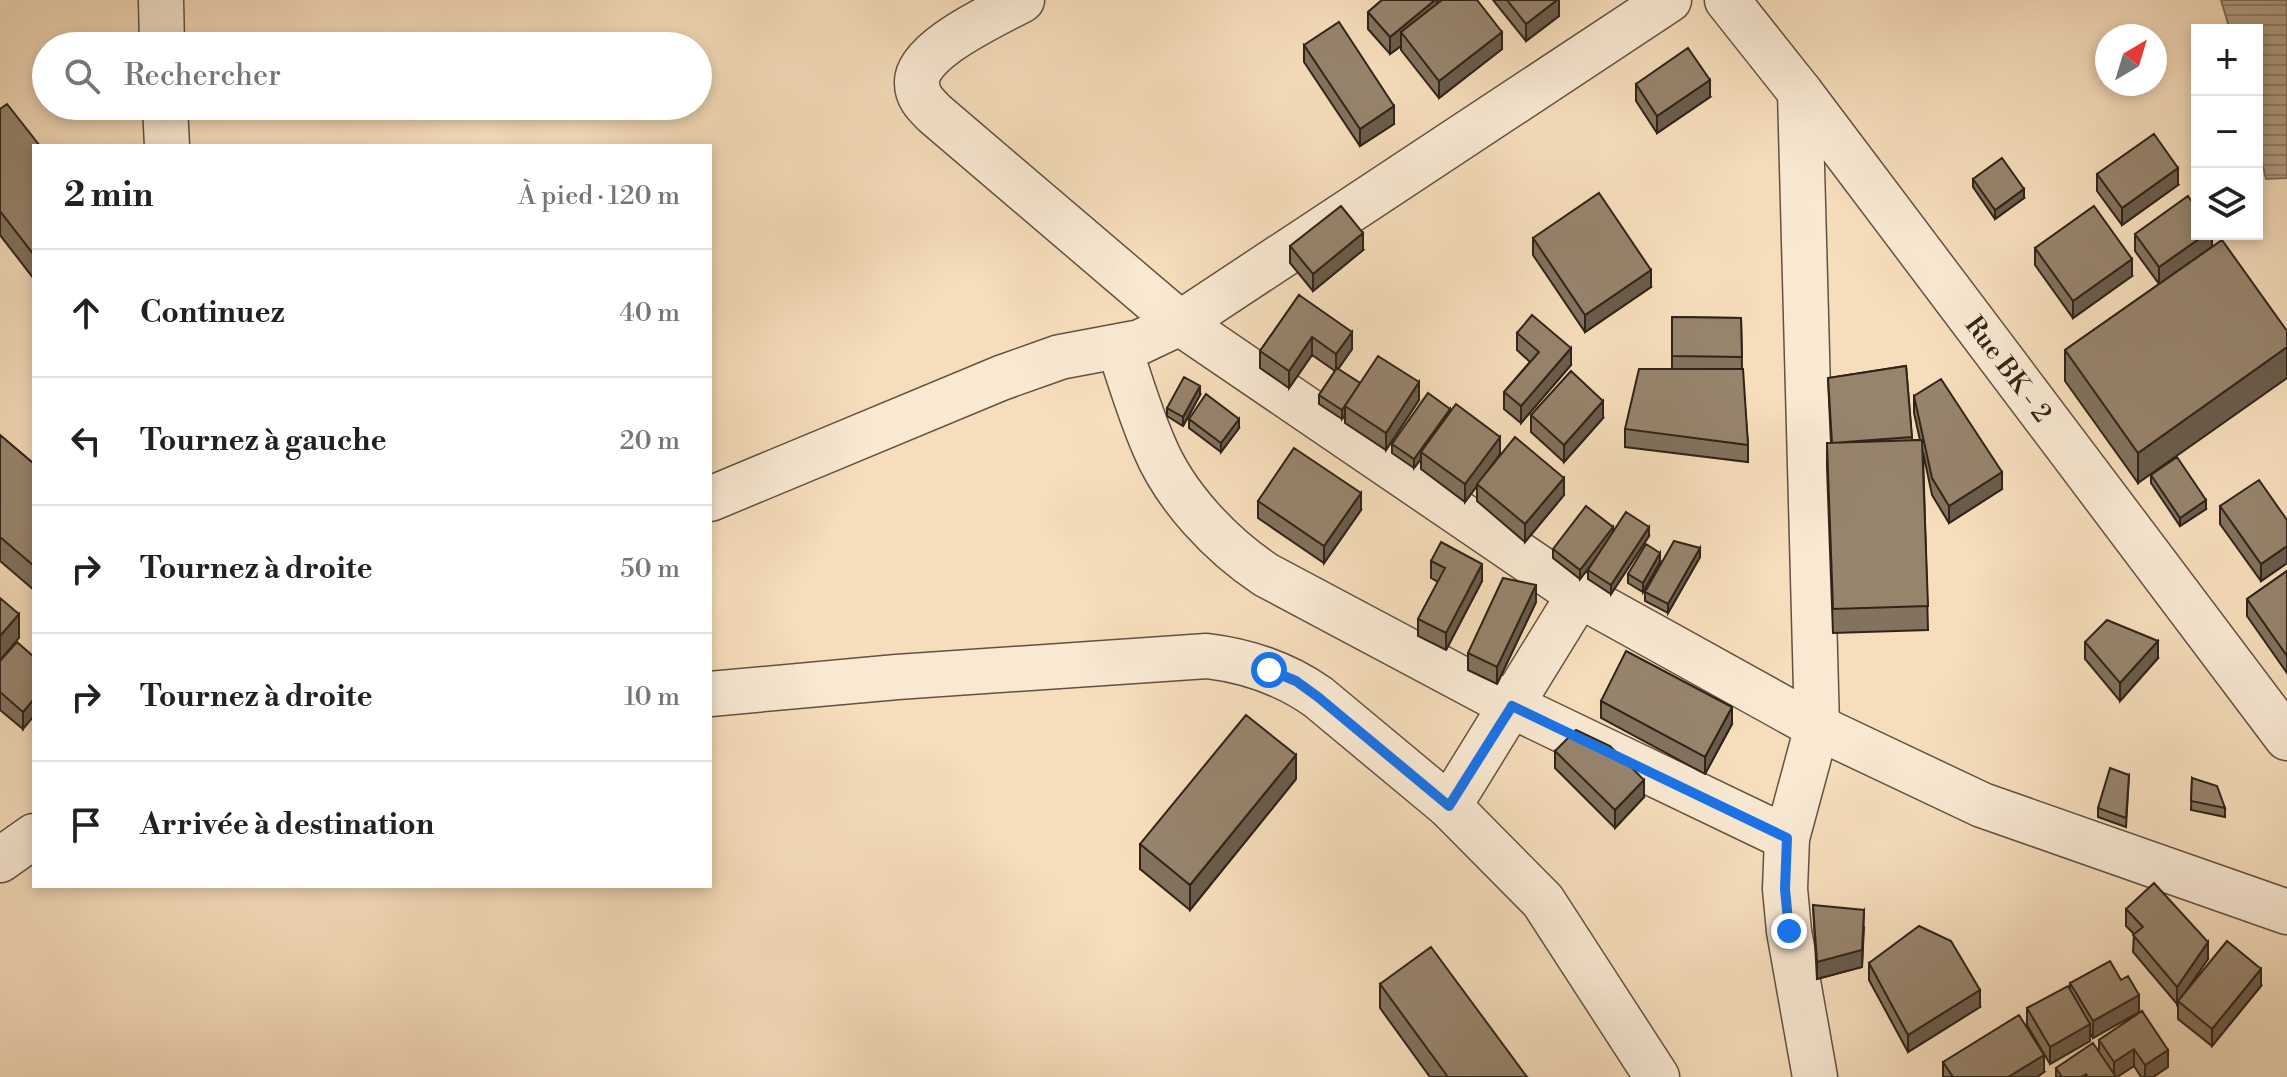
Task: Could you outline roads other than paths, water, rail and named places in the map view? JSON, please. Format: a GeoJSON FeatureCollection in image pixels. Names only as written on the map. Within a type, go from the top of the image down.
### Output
{"type":"FeatureCollection","features":[{"type":"Feature","properties":{"kind":"street"},"geometry":{"type":"LineString","coordinates":[[161,0],[162,32]]}},
{"type":"Feature","properties":{"kind":"street"},"geometry":{"type":"LineString","coordinates":[[1022,0],[951,39],[923,64],[916,80],[920,98],[1180,323],[1579,595],[1817,727],[1982,805],[2287,912]]}},
{"type":"Feature","properties":{"kind":"street"},"geometry":{"type":"LineString","coordinates":[[712,498],[1001,378],[1060,357],[1140,342],[1180,323],[1669,0]]}},
{"type":"Feature","properties":{"kind":"street","name":"Rue BK - 2"},"geometry":{"type":"LineString","coordinates":[[1727,0],[1800,92],[2287,738]]}},
{"type":"Feature","properties":{"kind":"street"},"geometry":{"type":"LineString","coordinates":[[1800,92],[1817,727],[1787,838],[1785,889],[1789,931],[1815,1077]]}},
{"type":"Feature","properties":{"kind":"street"},"geometry":{"type":"LineString","coordinates":[[166,120],[167,144]]}},
{"type":"Feature","properties":{"kind":"street"},"geometry":{"type":"LineString","coordinates":[[1119,347],[1154,448],[1186,501],[1243,559],[1266,575],[1512,706],[1787,838]]}},
{"type":"Feature","properties":{"kind":"street"},"geometry":{"type":"LineString","coordinates":[[1449,806],[1579,595]]}},
{"type":"Feature","properties":{"kind":"street"},"geometry":{"type":"LineString","coordinates":[[712,694],[897,677],[1207,656],[1236,660],[1296,681],[1449,806],[1543,901],[1657,1077]]}},
{"type":"Feature","properties":{"kind":"street"},"geometry":{"type":"LineString","coordinates":[[0,860],[32,837]]}}]}
